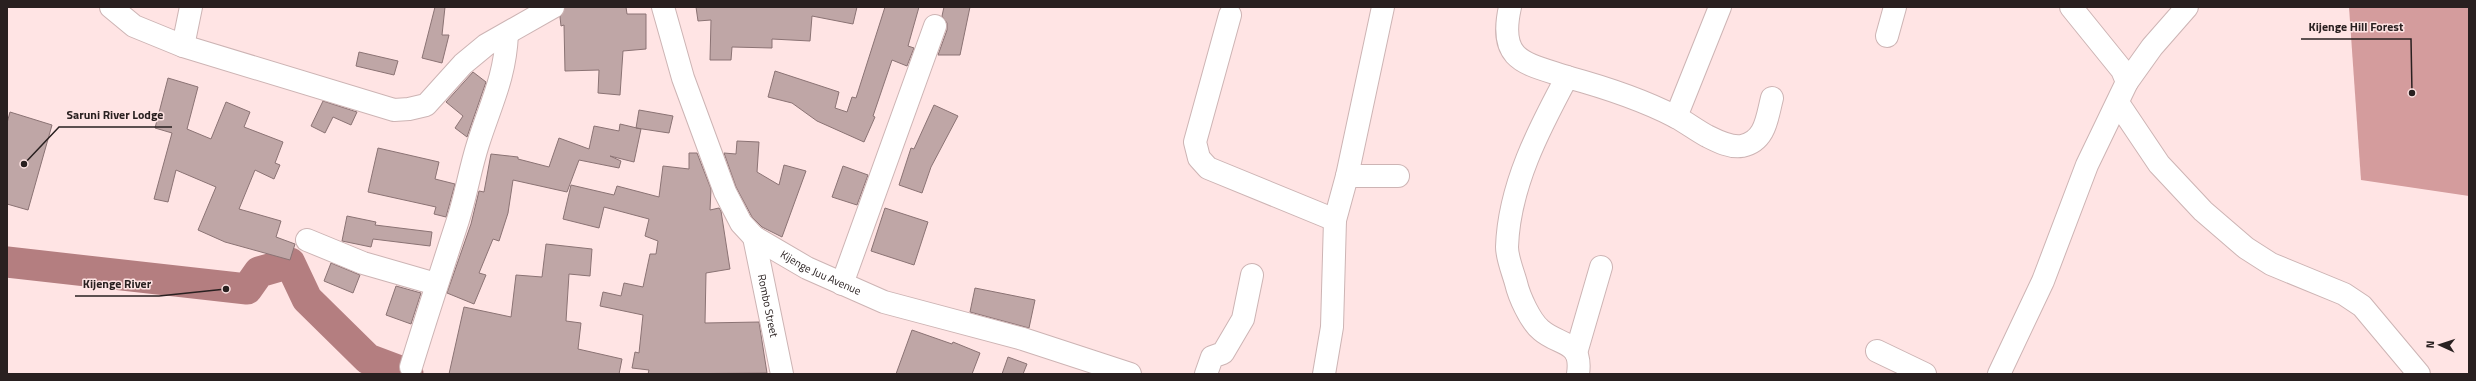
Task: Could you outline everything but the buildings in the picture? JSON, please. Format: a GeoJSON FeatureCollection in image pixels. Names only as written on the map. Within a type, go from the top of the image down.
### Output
{"type":"FeatureCollection","features":[{"type":"Feature","properties":{"kind":"street"},"geometry":{"type":"LineString","coordinates":[[111,7],[134,26],[183,46],[394,110],[409,110],[426,105],[463,64],[486,45],[553,7]]}},
{"type":"Feature","properties":{"kind":"street"},"geometry":{"type":"LineString","coordinates":[[183,46],[192,7]]}},
{"type":"Feature","properties":{"kind":"street","name":"Kijenge Juu Avenue"},"geometry":{"type":"LineString","coordinates":[[662,7],[683,78],[725,192],[740,223],[754,237],[807,268],[884,302],[1024,338],[1130,374]]}},
{"type":"Feature","properties":{"kind":"street"},"geometry":{"type":"LineString","coordinates":[[1324,374],[1332,327],[1335,220],[1347,176],[1383,7]]}},
{"type":"Feature","properties":{"kind":"street"},"geometry":{"type":"LineString","coordinates":[[1510,7],[1506,23],[1507,43],[1516,56],[1529,64],[1567,77],[1609,88],[1676,117],[1718,141],[1731,146],[1742,146],[1754,141],[1762,134],[1772,98]]}},
{"type":"Feature","properties":{"kind":"street"},"geometry":{"type":"LineString","coordinates":[[1676,117],[1720,7]]}},
{"type":"Feature","properties":{"kind":"street"},"geometry":{"type":"LineString","coordinates":[[1887,36],[1895,7]]}},
{"type":"Feature","properties":{"kind":"street"},"geometry":{"type":"LineString","coordinates":[[2071,7],[2122,70],[2127,82]]}},
{"type":"Feature","properties":{"kind":"street"},"geometry":{"type":"LineString","coordinates":[[1999,374],[2043,281],[2087,165],[2127,82],[2152,47],[2187,7]]}},
{"type":"Feature","properties":{"kind":"street"},"geometry":{"type":"LineString","coordinates":[[1230,15],[1195,142],[1199,158],[1208,168],[1335,220]]}},
{"type":"Feature","properties":{"kind":"street"},"geometry":{"type":"LineString","coordinates":[[842,284],[935,26]]}},
{"type":"Feature","properties":{"kind":"street"},"geometry":{"type":"LineString","coordinates":[[411,367],[436,284],[460,214],[478,144],[505,65],[507,34]]}},
{"type":"Feature","properties":{"kind":"street"},"geometry":{"type":"LineString","coordinates":[[1567,77],[1540,127],[1516,191],[1507,248],[1520,298],[1541,330],[1567,343],[1577,364]]}},
{"type":"Feature","properties":{"kind":"street"},"geometry":{"type":"LineString","coordinates":[[2118,103],[2159,164],[2203,211],[2246,248],[2271,264],[2344,294],[2362,306],[2419,374]]}},
{"type":"Feature","properties":{"kind":"street"},"geometry":{"type":"LineString","coordinates":[[1347,176],[1398,176]]}},
{"type":"Feature","properties":{"kind":"street","name":"Rombo Street"},"geometry":{"type":"LineString","coordinates":[[754,237],[782,374]]}},
{"type":"Feature","properties":{"kind":"street"},"geometry":{"type":"LineString","coordinates":[[307,240],[362,263],[436,284]]}},
{"type":"Feature","properties":{"kind":"street"},"geometry":{"type":"LineString","coordinates":[[1577,364],[1601,267]]}},
{"type":"Feature","properties":{"kind":"street"},"geometry":{"type":"LineString","coordinates":[[1206,374],[1212,357],[1223,353],[1243,319],[1252,275]]}},
{"type":"Feature","properties":{"kind":"street"},"geometry":{"type":"LineString","coordinates":[[1877,351],[1925,374]]}},
{"type":"Feature","properties":{"kind":"shaded area"},"geometry":{"type":"Polygon","coordinates":[[[2349,7],[2469,7],[2469,196],[2361,180],[2349,7]]]}},
{"type":"Feature","properties":{"kind":"waterway"},"geometry":{"type":"LineString","coordinates":[[7,262],[247,289],[259,272],[290,263],[307,299],[368,359],[408,374]]}},
{"type":"Feature","properties":{"kind":"place","name":"Kijenge Hill Forest"},"geometry":{"type":"Point","coordinates":[2412,93]}},
{"type":"Feature","properties":{"kind":"place","name":"Saruni River Lodge"},"geometry":{"type":"Point","coordinates":[24,164]}},
{"type":"Feature","properties":{"kind":"place","name":"Kijenge River"},"geometry":{"type":"Point","coordinates":[226,289]}}]}
